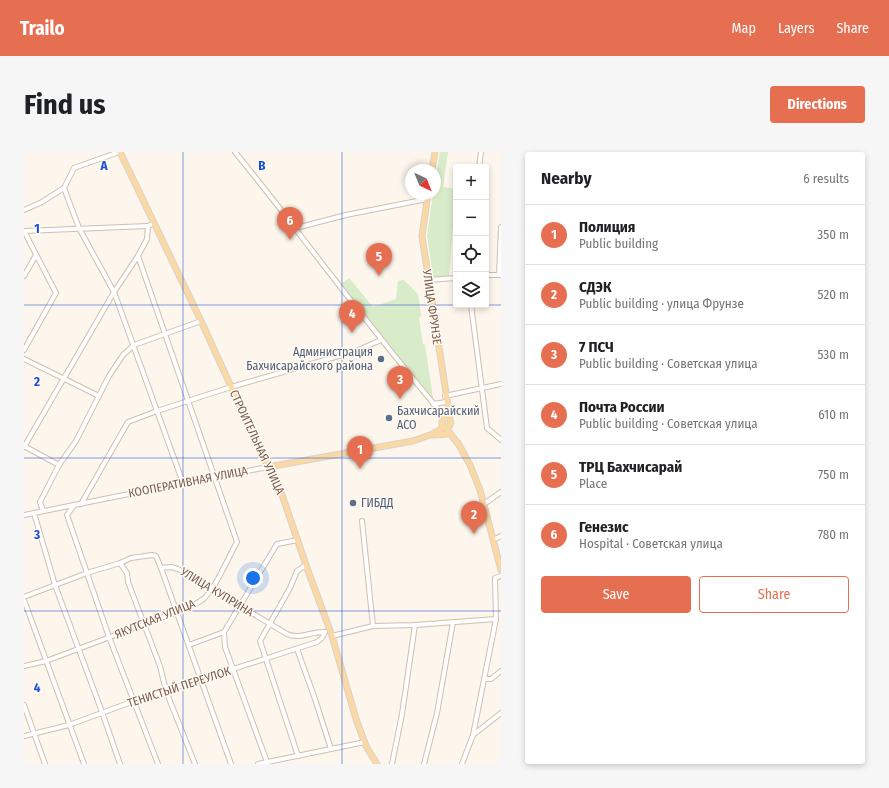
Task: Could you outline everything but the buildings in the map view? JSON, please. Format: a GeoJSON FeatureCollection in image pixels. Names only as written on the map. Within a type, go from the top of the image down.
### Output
{"type":"FeatureCollection","features":[{"type":"Feature","properties":{"kind":"main road","name":"СТРОИТЕЛЬНАЯ УЛИЦА"},"geometry":{"type":"LineString","coordinates":[[120,152],[201,321],[268,467],[280,486],[356,719],[368,751],[377,764]]}},
{"type":"Feature","properties":{"kind":"main road"},"geometry":{"type":"LineString","coordinates":[[433,164],[435,152]]}},
{"type":"Feature","properties":{"kind":"main road","name":"УЛИЦА ФРУНЗЕ"},"geometry":{"type":"LineString","coordinates":[[427,200],[422,236],[446,399],[446,422],[476,478],[501,570]]}},
{"type":"Feature","properties":{"kind":"main road"},"geometry":{"type":"LineString","coordinates":[[446,422],[450,434],[459,445]]}},
{"type":"Feature","properties":{"kind":"main road","name":"КООПЕРАТИВНАЯ УЛИЦА"},"geometry":{"type":"LineString","coordinates":[[268,467],[413,441],[430,435],[446,422]]}},
{"type":"Feature","properties":{"kind":"main road"},"geometry":{"type":"LineString","coordinates":[[430,435],[450,434]]}},
{"type":"Feature","properties":{"kind":"street"},"geometry":{"type":"LineString","coordinates":[[24,210],[42,202],[64,188],[74,168],[120,152]]}},
{"type":"Feature","properties":{"kind":"street"},"geometry":{"type":"LineString","coordinates":[[236,152],[296,228],[360,316],[432,404],[444,416],[446,422]]}},
{"type":"Feature","properties":{"kind":"street"},"geometry":{"type":"LineString","coordinates":[[479,164],[481,152]]}},
{"type":"Feature","properties":{"kind":"street"},"geometry":{"type":"LineString","coordinates":[[64,188],[79,228],[114,292],[183,483]]}},
{"type":"Feature","properties":{"kind":"street"},"geometry":{"type":"LineString","coordinates":[[296,228],[414,200]]}},
{"type":"Feature","properties":{"kind":"street"},"geometry":{"type":"LineString","coordinates":[[24,350],[56,293],[24,231],[148,226],[154,223]]}},
{"type":"Feature","properties":{"kind":"street"},"geometry":{"type":"LineString","coordinates":[[59,465],[24,447],[65,379],[114,292],[138,256],[147,239],[148,226]]}},
{"type":"Feature","properties":{"kind":"street"},"geometry":{"type":"LineString","coordinates":[[489,276],[500,276],[501,227]]}},
{"type":"Feature","properties":{"kind":"street"},"geometry":{"type":"LineString","coordinates":[[24,276],[36,255]]}},
{"type":"Feature","properties":{"kind":"street","name":"ЯКУТСКАЯ УЛИЦА"},"geometry":{"type":"LineString","coordinates":[[24,666],[46,661],[143,625],[177,612],[204,599],[212,588],[237,542],[138,256]]}},
{"type":"Feature","properties":{"kind":"street"},"geometry":{"type":"LineString","coordinates":[[428,280],[453,278]]}},
{"type":"Feature","properties":{"kind":"street"},"geometry":{"type":"LineString","coordinates":[[471,308],[487,428],[501,440]]}},
{"type":"Feature","properties":{"kind":"street"},"geometry":{"type":"LineString","coordinates":[[43,511],[40,502],[59,465],[76,441],[109,376],[123,355],[134,345],[201,321]]}},
{"type":"Feature","properties":{"kind":"street"},"geometry":{"type":"LineString","coordinates":[[81,504],[128,422],[231,387],[356,351],[380,340]]}},
{"type":"Feature","properties":{"kind":"street"},"geometry":{"type":"LineString","coordinates":[[24,359],[99,396]]}},
{"type":"Feature","properties":{"kind":"street"},"geometry":{"type":"LineString","coordinates":[[432,404],[482,388],[501,384]]}},
{"type":"Feature","properties":{"kind":"street","name":"КООПЕРАТИВНАЯ УЛИЦА"},"geometry":{"type":"LineString","coordinates":[[24,515],[214,476],[268,467]]}},
{"type":"Feature","properties":{"kind":"street"},"geometry":{"type":"LineString","coordinates":[[484,504],[501,492]]}},
{"type":"Feature","properties":{"kind":"street"},"geometry":{"type":"LineString","coordinates":[[74,505],[67,514],[109,637],[158,764]]}},
{"type":"Feature","properties":{"kind":"street"},"geometry":{"type":"LineString","coordinates":[[34,513],[55,585],[120,764]]}},
{"type":"Feature","properties":{"kind":"street"},"geometry":{"type":"LineString","coordinates":[[362,521],[373,626]]}},
{"type":"Feature","properties":{"kind":"street"},"geometry":{"type":"LineString","coordinates":[[493,540],[501,536]]}},
{"type":"Feature","properties":{"kind":"street"},"geometry":{"type":"LineString","coordinates":[[267,762],[225,646],[224,632],[277,544],[298,540]]}},
{"type":"Feature","properties":{"kind":"street"},"geometry":{"type":"LineString","coordinates":[[84,764],[24,598],[87,573],[131,558],[152,555],[156,556],[161,568],[230,764]]}},
{"type":"Feature","properties":{"kind":"street"},"geometry":{"type":"LineString","coordinates":[[120,563],[127,573],[128,582],[143,625],[160,666],[166,691],[195,764]]}},
{"type":"Feature","properties":{"kind":"street"},"geometry":{"type":"LineString","coordinates":[[298,756],[260,641],[290,588],[297,571],[306,565]]}},
{"type":"Feature","properties":{"kind":"street","name":"УЛИЦА КУПРИНА"},"geometry":{"type":"LineString","coordinates":[[161,568],[171,567],[178,569],[212,588],[269,624],[287,634],[295,636],[320,632],[329,633],[373,626],[415,625],[496,619]]}},
{"type":"Feature","properties":{"kind":"street"},"geometry":{"type":"LineString","coordinates":[[462,764],[473,735],[496,619],[495,578],[501,576]]}},
{"type":"Feature","properties":{"kind":"street"},"geometry":{"type":"LineString","coordinates":[[424,764],[437,713],[452,622]]}},
{"type":"Feature","properties":{"kind":"street"},"geometry":{"type":"LineString","coordinates":[[392,764],[402,714],[415,625]]}},
{"type":"Feature","properties":{"kind":"street"},"geometry":{"type":"LineString","coordinates":[[189,645],[224,632]]}},
{"type":"Feature","properties":{"kind":"street","name":"ТЕНИСТЫЙ ПЕРЕУЛОК"},"geometry":{"type":"LineString","coordinates":[[24,736],[69,725],[134,701],[297,649],[317,642],[329,633]]}},
{"type":"Feature","properties":{"kind":"street"},"geometry":{"type":"LineString","coordinates":[[297,649],[331,749]]}},
{"type":"Feature","properties":{"kind":"street"},"geometry":{"type":"LineString","coordinates":[[484,680],[492,679],[501,671]]}},
{"type":"Feature","properties":{"kind":"street"},"geometry":{"type":"LineString","coordinates":[[24,705],[44,764]]}},
{"type":"Feature","properties":{"kind":"street"},"geometry":{"type":"LineString","coordinates":[[473,735],[501,714]]}},
{"type":"Feature","properties":{"kind":"street"},"geometry":{"type":"LineString","coordinates":[[475,724],[478,727],[483,727]]}},
{"type":"Feature","properties":{"kind":"street"},"geometry":{"type":"LineString","coordinates":[[258,764],[365,742]]}},
{"type":"Feature","properties":{"kind":"green space"},"geometry":{"type":"Polygon","coordinates":[[[440,152],[448,152],[443,187],[453,189],[453,226],[449,276],[433,277],[427,235],[432,200],[441,200],[441,164],[438,164],[440,152]]]}},
{"type":"Feature","properties":{"kind":"green space"},"geometry":{"type":"Polygon","coordinates":[[[349,278],[373,307],[396,299],[398,281],[404,280],[418,294],[421,315],[419,318],[423,344],[425,345],[434,404],[340,285],[349,278]]]}},
{"type":"Feature","properties":{"kind":"place","name":"Генезис"},"geometry":{"type":"Point","coordinates":[290,240]}},
{"type":"Feature","properties":{"kind":"place","name":"ТРЦ Бахчисарай"},"geometry":{"type":"Point","coordinates":[379,276]}},
{"type":"Feature","properties":{"kind":"place","name":"Почта России"},"geometry":{"type":"Point","coordinates":[352,333]}},
{"type":"Feature","properties":{"kind":"place","name":"Администрация Бахчисарайского района"},"geometry":{"type":"Point","coordinates":[381,359]}},
{"type":"Feature","properties":{"kind":"place","name":"7 ПСЧ"},"geometry":{"type":"Point","coordinates":[400,399]}},
{"type":"Feature","properties":{"kind":"place","name":"Бахчисарайский АСО"},"geometry":{"type":"Point","coordinates":[389,418]}},
{"type":"Feature","properties":{"kind":"place","name":"Полиция"},"geometry":{"type":"Point","coordinates":[360,469]}},
{"type":"Feature","properties":{"kind":"place","name":"ГИБДД"},"geometry":{"type":"Point","coordinates":[353,503]}},
{"type":"Feature","properties":{"kind":"place","name":"СДЭК"},"geometry":{"type":"Point","coordinates":[474,534]}}]}
